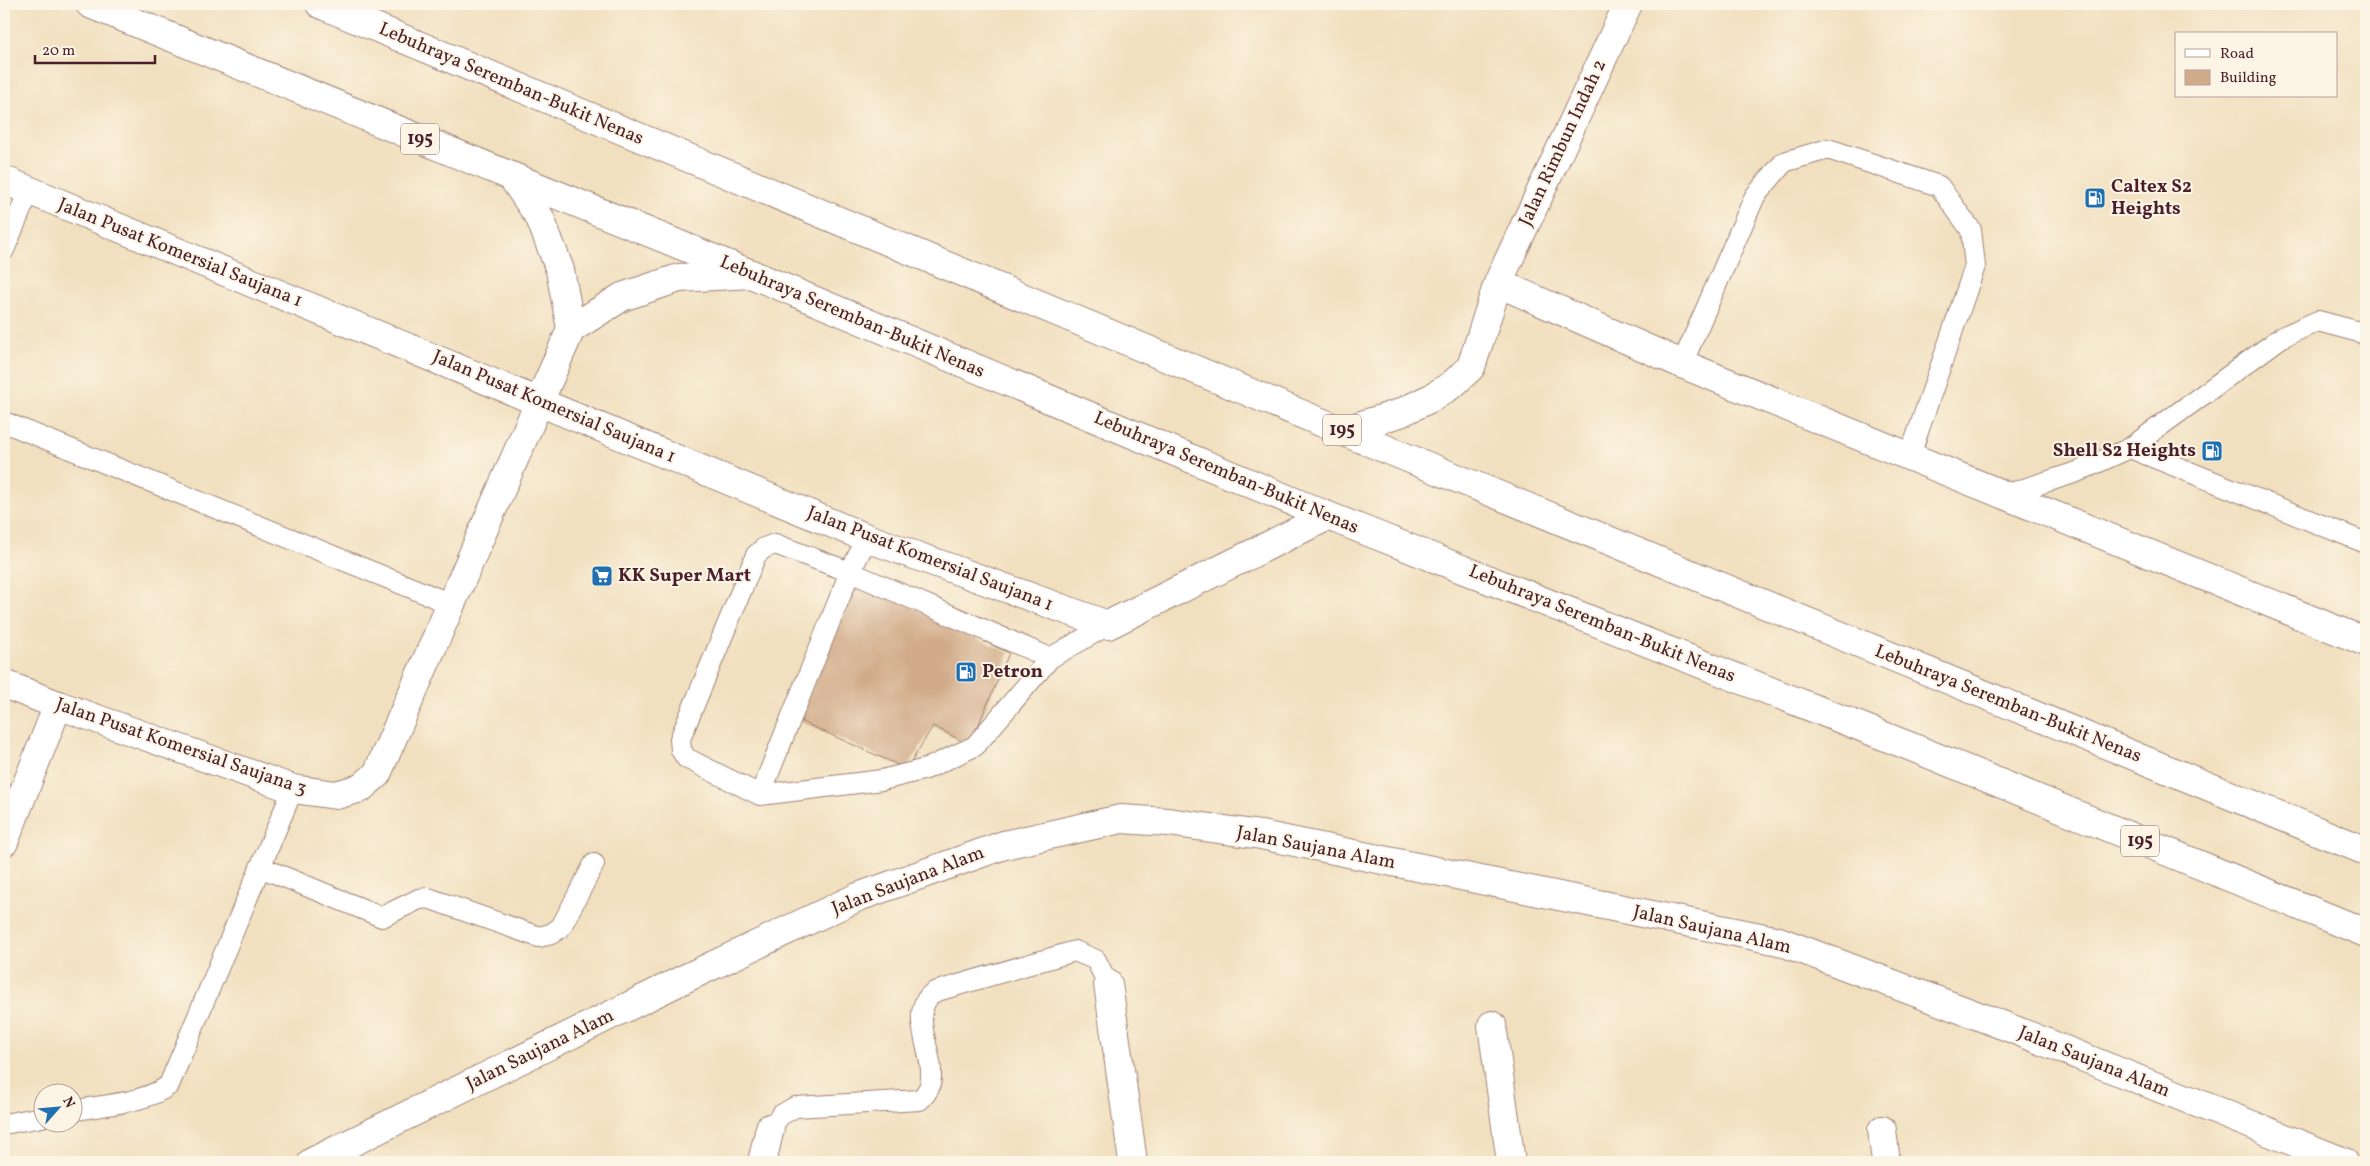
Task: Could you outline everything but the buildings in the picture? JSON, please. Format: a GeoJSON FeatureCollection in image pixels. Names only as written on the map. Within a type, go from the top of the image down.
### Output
{"type":"FeatureCollection","features":[{"type":"Feature","properties":{"kind":"main road","name":"Lebuhraya Seremban-Bukit Nenas"},"geometry":{"type":"LineString","coordinates":[[90,4],[751,274],[1328,516],[1914,748],[2366,933]]}},
{"type":"Feature","properties":{"kind":"main road","name":"Lebuhraya Seremban-Bukit Nenas"},"geometry":{"type":"LineString","coordinates":[[320,4],[1342,431],[2366,852]]}},
{"type":"Feature","properties":{"kind":"main road","name":"Jalan Rimbun Indah 2"},"geometry":{"type":"LineString","coordinates":[[1342,431],[1400,413],[1433,397],[1453,384],[1471,367],[1498,283],[1628,4]]}},
{"type":"Feature","properties":{"kind":"main road"},"geometry":{"type":"LineString","coordinates":[[451,604],[571,329],[560,270],[540,218],[512,176]]}},
{"type":"Feature","properties":{"kind":"main road","name":"Jalan Pusat Komersial Saujana 1"},"geometry":{"type":"LineString","coordinates":[[4,180],[540,400],[867,538],[1108,625]]}},
{"type":"Feature","properties":{"kind":"main road"},"geometry":{"type":"LineString","coordinates":[[571,329],[622,297],[679,278],[751,274]]}},
{"type":"Feature","properties":{"kind":"main road"},"geometry":{"type":"LineString","coordinates":[[1498,283],[1682,364],[1909,458],[2366,642]]}},
{"type":"Feature","properties":{"kind":"main road"},"geometry":{"type":"LineString","coordinates":[[1108,625],[1328,516]]}},
{"type":"Feature","properties":{"kind":"main road","name":"Jalan Pusat Komersial Saujana 3"},"geometry":{"type":"LineString","coordinates":[[4,684],[293,789],[336,795],[361,788],[377,774],[451,604]]}},
{"type":"Feature","properties":{"kind":"main road"},"geometry":{"type":"LineString","coordinates":[[4,842],[58,705]]}},
{"type":"Feature","properties":{"kind":"main road","name":"Jalan Saujana Alam"},"geometry":{"type":"LineString","coordinates":[[312,1162],[684,979],[858,897],[1004,845],[1121,819],[1168,822],[1261,835],[1779,941],[2005,1026],[2344,1162]]}},
{"type":"Feature","properties":{"kind":"main road"},"geometry":{"type":"LineString","coordinates":[[1108,984],[1133,1162]]}},
{"type":"Feature","properties":{"kind":"main road"},"geometry":{"type":"LineString","coordinates":[[1492,1025],[1511,1162]]}},
{"type":"Feature","properties":{"kind":"main road"},"geometry":{"type":"LineString","coordinates":[[762,1162],[770,1128]]}},
{"type":"Feature","properties":{"kind":"main road"},"geometry":{"type":"LineString","coordinates":[[1882,1130],[1886,1162]]}},
{"type":"Feature","properties":{"kind":"lane"},"geometry":{"type":"LineString","coordinates":[[1682,364],[1755,196],[1784,162],[1828,149],[1939,186],[1971,230],[1975,266],[1909,458]]}},
{"type":"Feature","properties":{"kind":"lane"},"geometry":{"type":"LineString","coordinates":[[4,250],[29,191]]}},
{"type":"Feature","properties":{"kind":"lane"},"geometry":{"type":"LineString","coordinates":[[2004,495],[2077,472],[2130,448],[2282,337],[2318,321],[2364,333],[2366,336]]}},
{"type":"Feature","properties":{"kind":"lane"},"geometry":{"type":"LineString","coordinates":[[4,422],[451,604]]}},
{"type":"Feature","properties":{"kind":"lane"},"geometry":{"type":"LineString","coordinates":[[2130,448],[2366,543]]}},
{"type":"Feature","properties":{"kind":"lane"},"geometry":{"type":"LineString","coordinates":[[760,794],[850,572],[867,538]]}},
{"type":"Feature","properties":{"kind":"lane"},"geometry":{"type":"LineString","coordinates":[[1050,658],[850,572],[775,544],[756,555],[680,740],[681,750],[686,758],[760,794],[882,780],[926,769],[975,746],[1050,658],[1108,625]]}},
{"type":"Feature","properties":{"kind":"lane"},"geometry":{"type":"LineString","coordinates":[[82,1109],[145,1097],[160,1092],[169,1085],[293,789]]}},
{"type":"Feature","properties":{"kind":"lane"},"geometry":{"type":"LineString","coordinates":[[260,867],[382,917],[420,899],[428,898],[539,937],[551,934],[561,927],[594,864]]}},
{"type":"Feature","properties":{"kind":"lane"},"geometry":{"type":"LineString","coordinates":[[770,1128],[781,1115],[795,1107],[920,1100],[929,1088],[932,1074],[921,1016],[924,1003],[934,992],[1075,951],[1096,960],[1108,984]]}},
{"type":"Feature","properties":{"kind":"lane"},"geometry":{"type":"LineString","coordinates":[[4,1124],[32,1119]]}},
{"type":"Feature","properties":{"kind":"place","name":"Caltex S2 Heights"},"geometry":{"type":"Point","coordinates":[2095,198]}},
{"type":"Feature","properties":{"kind":"place","name":"Shell S2 Heights"},"geometry":{"type":"Point","coordinates":[2212,451]}},
{"type":"Feature","properties":{"kind":"place","name":"KK Super Mart"},"geometry":{"type":"Point","coordinates":[602,576]}},
{"type":"Feature","properties":{"kind":"place","name":"Petron"},"geometry":{"type":"Point","coordinates":[966,672]}}]}
